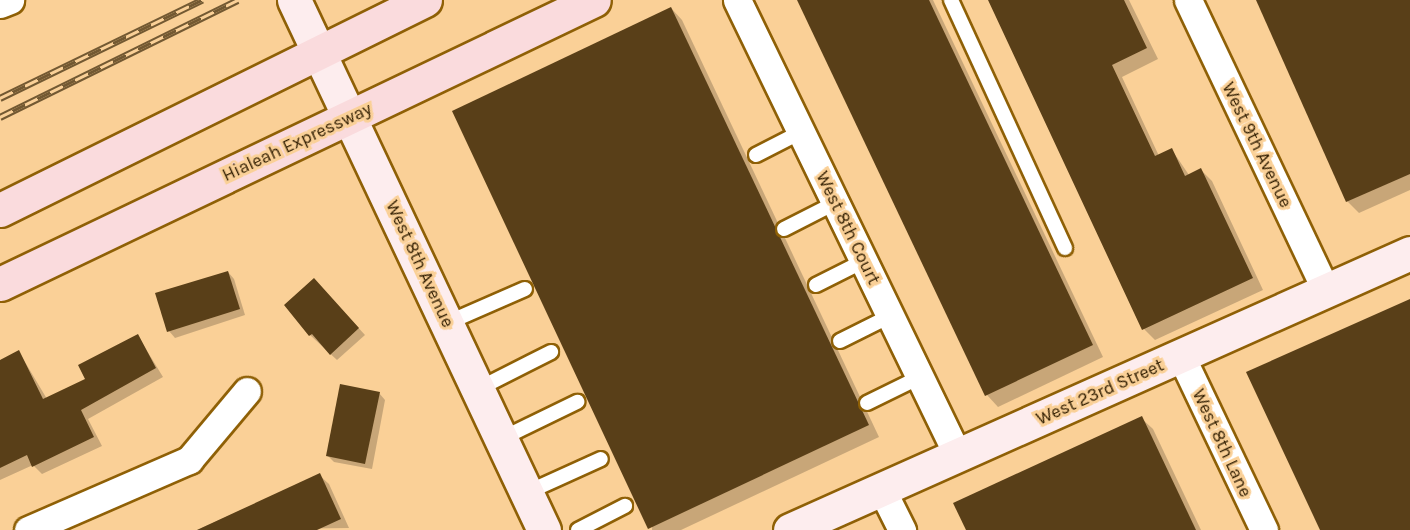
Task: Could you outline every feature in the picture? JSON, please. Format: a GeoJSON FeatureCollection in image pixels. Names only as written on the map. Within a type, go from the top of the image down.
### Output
{"type":"FeatureCollection","features":[{"type":"Feature","properties":{"kind":"main road"},"geometry":{"type":"LineString","coordinates":[[0,210],[425,0]]}},
{"type":"Feature","properties":{"kind":"main road","name":"Hialeah Expressway"},"geometry":{"type":"LineString","coordinates":[[0,284],[86,240],[352,117],[594,0]]}},
{"type":"Feature","properties":{"kind":"street"},"geometry":{"type":"LineString","coordinates":[[0,4],[10,0]]}},
{"type":"Feature","properties":{"kind":"street","name":"West 8th Avenue"},"geometry":{"type":"LineString","coordinates":[[294,0],[352,117],[544,530]]}},
{"type":"Feature","properties":{"kind":"street","name":"West 8th Court"},"geometry":{"type":"LineString","coordinates":[[737,0],[958,456]]}},
{"type":"Feature","properties":{"kind":"street","name":"West 9th Avenue"},"geometry":{"type":"LineString","coordinates":[[1188,0],[1326,291]]}},
{"type":"Feature","properties":{"kind":"street","name":"West 23rd Street"},"geometry":{"type":"LineString","coordinates":[[790,530],[1410,253]]}},
{"type":"Feature","properties":{"kind":"street","name":"West 8th Lane"},"geometry":{"type":"LineString","coordinates":[[1181,356],[1264,530]]}},
{"type":"Feature","properties":{"kind":"street"},"geometry":{"type":"LineString","coordinates":[[28,530],[189,460],[247,391]]}},
{"type":"Feature","properties":{"kind":"street"},"geometry":{"type":"LineString","coordinates":[[882,490],[902,530]]}},
{"type":"Feature","properties":{"kind":"lane"},"geometry":{"type":"LineString","coordinates":[[951,0],[1065,248]]}},
{"type":"Feature","properties":{"kind":"lane"},"geometry":{"type":"LineString","coordinates":[[756,155],[801,132]]}},
{"type":"Feature","properties":{"kind":"lane"},"geometry":{"type":"LineString","coordinates":[[784,229],[836,202]]}},
{"type":"Feature","properties":{"kind":"lane"},"geometry":{"type":"LineString","coordinates":[[816,285],[864,261]]}},
{"type":"Feature","properties":{"kind":"lane"},"geometry":{"type":"LineString","coordinates":[[447,323],[525,290]]}},
{"type":"Feature","properties":{"kind":"lane"},"geometry":{"type":"LineString","coordinates":[[840,341],[890,316]]}},
{"type":"Feature","properties":{"kind":"lane"},"geometry":{"type":"LineString","coordinates":[[478,389],[551,352]]}},
{"type":"Feature","properties":{"kind":"lane"},"geometry":{"type":"LineString","coordinates":[[867,403],[920,377]]}},
{"type":"Feature","properties":{"kind":"lane"},"geometry":{"type":"LineString","coordinates":[[501,439],[576,402]]}},
{"type":"Feature","properties":{"kind":"lane"},"geometry":{"type":"LineString","coordinates":[[526,493],[601,459]]}},
{"type":"Feature","properties":{"kind":"lane"},"geometry":{"type":"LineString","coordinates":[[578,530],[625,506]]}},
{"type":"Feature","properties":{"kind":"building"},"geometry":{"type":"Polygon","coordinates":[[[797,0],[929,0],[1093,345],[985,396],[797,0]]]}},
{"type":"Feature","properties":{"kind":"building"},"geometry":{"type":"Polygon","coordinates":[[[988,0],[1124,0],[1147,48],[1112,65],[1155,156],[1172,148],[1185,176],[1201,168],[1253,278],[1142,330],[988,0]]]}},
{"type":"Feature","properties":{"kind":"building"},"geometry":{"type":"Polygon","coordinates":[[[1256,0],[1410,0],[1410,174],[1346,202],[1256,0]]]}},
{"type":"Feature","properties":{"kind":"building"},"geometry":{"type":"Polygon","coordinates":[[[671,7],[869,425],[648,529],[452,111],[671,7]]]}},
{"type":"Feature","properties":{"kind":"building"},"geometry":{"type":"Polygon","coordinates":[[[228,271],[240,309],[167,332],[155,293],[228,271]]]}},
{"type":"Feature","properties":{"kind":"building"},"geometry":{"type":"Polygon","coordinates":[[[314,278],[359,328],[330,355],[312,334],[309,336],[284,305],[314,278]]]}},
{"type":"Feature","properties":{"kind":"building"},"geometry":{"type":"Polygon","coordinates":[[[1410,299],[1410,530],[1320,530],[1246,372],[1410,299]]]}},
{"type":"Feature","properties":{"kind":"building"},"geometry":{"type":"Polygon","coordinates":[[[138,334],[156,368],[81,410],[94,437],[32,467],[27,455],[0,468],[0,360],[19,350],[43,399],[85,379],[78,365],[138,334]]]}},
{"type":"Feature","properties":{"kind":"building"},"geometry":{"type":"Polygon","coordinates":[[[340,384],[380,392],[365,464],[326,456],[340,384]]]}},
{"type":"Feature","properties":{"kind":"building"},"geometry":{"type":"Polygon","coordinates":[[[1142,416],[1196,530],[966,530],[953,503],[1142,416]]]}},
{"type":"Feature","properties":{"kind":"building"},"geometry":{"type":"Polygon","coordinates":[[[320,473],[341,519],[317,530],[197,530],[320,473]]]}},
{"type":"Feature","properties":{"kind":"railway"},"geometry":{"type":"LineString","coordinates":[[0,98],[202,0]]}},
{"type":"Feature","properties":{"kind":"railway"},"geometry":{"type":"LineString","coordinates":[[0,117],[238,0]]}}]}
